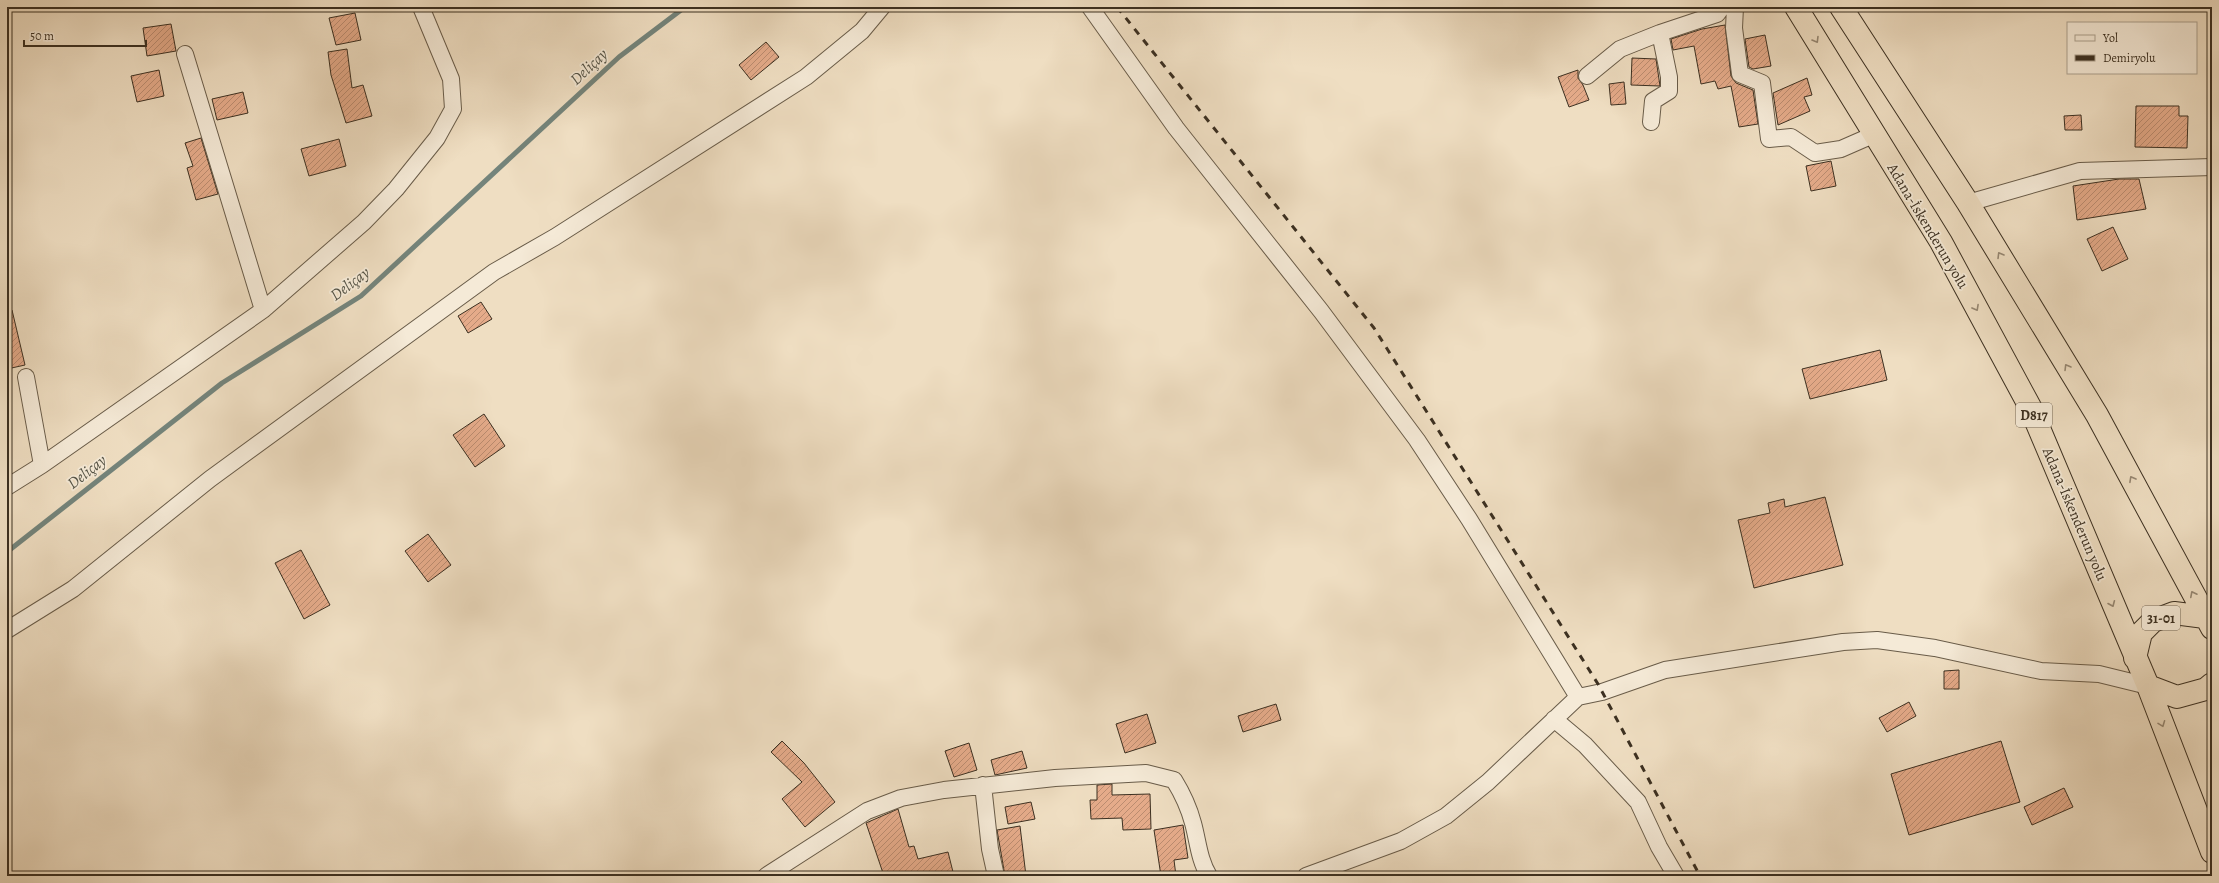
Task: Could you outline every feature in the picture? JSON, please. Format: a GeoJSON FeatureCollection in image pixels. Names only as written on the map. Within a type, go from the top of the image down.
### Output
{"type":"FeatureCollection","features":[{"type":"Feature","properties":{"kind":"highway","name":"Adana-İskenderun yolu"},"geometry":{"type":"LineString","coordinates":[[1796,7],[1873,135],[1941,242],[2030,406],[2148,686],[2212,852]]}},
{"type":"Feature","properties":{"kind":"highway"},"geometry":{"type":"LineString","coordinates":[[1841,7],[1968,203],[2097,416],[2210,620]]}},
{"type":"Feature","properties":{"kind":"highway","name":"31-01"},"geometry":{"type":"LineString","coordinates":[[2135,658],[2141,633],[2153,621],[2174,613],[2210,620]]}},
{"type":"Feature","properties":{"kind":"highway"},"geometry":{"type":"LineString","coordinates":[[2148,686],[2177,697],[2206,689],[2212,684]]}},
{"type":"Feature","properties":{"kind":"street"},"geometry":{"type":"LineString","coordinates":[[7,487],[42,465],[263,310],[364,222],[396,189],[437,138],[453,109],[451,79],[421,7]]}},
{"type":"Feature","properties":{"kind":"street"},"geometry":{"type":"LineString","coordinates":[[7,630],[73,589],[210,479],[494,272],[562,233],[806,77],[862,31],[882,7]]}},
{"type":"Feature","properties":{"kind":"street"},"geometry":{"type":"LineString","coordinates":[[1090,7],[1176,128],[1320,311],[1417,440],[1468,519],[1578,697]]}},
{"type":"Feature","properties":{"kind":"street"},"geometry":{"type":"LineString","coordinates":[[1587,76],[1620,49],[1660,33],[1717,14],[1722,7]]}},
{"type":"Feature","properties":{"kind":"street"},"geometry":{"type":"LineString","coordinates":[[1735,7],[1734,28],[1740,74],[1762,83],[1769,139],[1791,138],[1815,153],[1841,148],[1873,135]]}},
{"type":"Feature","properties":{"kind":"street"},"geometry":{"type":"LineString","coordinates":[[1651,122],[1653,101],[1668,92],[1669,77],[1660,33]]}},
{"type":"Feature","properties":{"kind":"street"},"geometry":{"type":"LineString","coordinates":[[185,54],[263,310]]}},
{"type":"Feature","properties":{"kind":"street"},"geometry":{"type":"LineString","coordinates":[[1968,203],[2080,171],[2212,167]]}},
{"type":"Feature","properties":{"kind":"street"},"geometry":{"type":"LineString","coordinates":[[26,377],[42,465]]}},
{"type":"Feature","properties":{"kind":"street"},"geometry":{"type":"LineString","coordinates":[[1306,876],[1401,841],[1446,816],[1488,782],[1578,697],[1602,692],[1665,670],[1843,642],[1877,640],[1935,648],[2041,671],[2099,674],[2148,686]]}},
{"type":"Feature","properties":{"kind":"street"},"geometry":{"type":"LineString","coordinates":[[1554,719],[1586,745],[1638,802],[1659,847],[1676,876]]}},
{"type":"Feature","properties":{"kind":"street"},"geometry":{"type":"LineString","coordinates":[[766,876],[868,811],[901,798],[983,785],[1055,778],[1146,773],[1174,780],[1181,791],[1193,821],[1199,852],[1209,876]]}},
{"type":"Feature","properties":{"kind":"street"},"geometry":{"type":"LineString","coordinates":[[983,785],[990,849],[996,876]]}},
{"type":"Feature","properties":{"kind":"building"},"geometry":{"type":"Polygon","coordinates":[[[355,13],[361,40],[336,45],[329,18],[355,13]]]}},
{"type":"Feature","properties":{"kind":"building"},"geometry":{"type":"Polygon","coordinates":[[[171,24],[176,51],[147,56],[143,28],[171,24]]]}},
{"type":"Feature","properties":{"kind":"building"},"geometry":{"type":"Polygon","coordinates":[[[1725,25],[1731,76],[1736,83],[1753,90],[1758,124],[1739,127],[1731,86],[1718,89],[1715,81],[1701,84],[1694,46],[1673,50],[1671,39],[1702,29],[1725,25]]]}},
{"type":"Feature","properties":{"kind":"building"},"geometry":{"type":"Polygon","coordinates":[[[1765,35],[1771,66],[1753,69],[1749,67],[1745,39],[1765,35]]]}},
{"type":"Feature","properties":{"kind":"building"},"geometry":{"type":"Polygon","coordinates":[[[766,42],[779,57],[751,80],[739,65],[766,42]]]}},
{"type":"Feature","properties":{"kind":"building"},"geometry":{"type":"Polygon","coordinates":[[[347,49],[352,88],[363,85],[372,116],[346,123],[331,75],[328,52],[347,49]]]}},
{"type":"Feature","properties":{"kind":"building"},"geometry":{"type":"Polygon","coordinates":[[[1632,58],[1656,59],[1660,86],[1631,85],[1632,58]]]}},
{"type":"Feature","properties":{"kind":"building"},"geometry":{"type":"Polygon","coordinates":[[[159,70],[164,96],[137,102],[131,76],[159,70]]]}},
{"type":"Feature","properties":{"kind":"building"},"geometry":{"type":"Polygon","coordinates":[[[1578,70],[1578,78],[1583,85],[1589,100],[1569,107],[1558,77],[1578,70]]]}},
{"type":"Feature","properties":{"kind":"building"},"geometry":{"type":"Polygon","coordinates":[[[1807,78],[1812,95],[1804,97],[1810,111],[1778,125],[1773,93],[1807,78]]]}},
{"type":"Feature","properties":{"kind":"building"},"geometry":{"type":"Polygon","coordinates":[[[1624,82],[1626,104],[1611,105],[1609,84],[1624,82]]]}},
{"type":"Feature","properties":{"kind":"building"},"geometry":{"type":"Polygon","coordinates":[[[243,92],[248,113],[217,120],[212,99],[243,92]]]}},
{"type":"Feature","properties":{"kind":"building"},"geometry":{"type":"Polygon","coordinates":[[[2136,106],[2179,106],[2179,116],[2188,116],[2187,148],[2135,147],[2136,106]]]}},
{"type":"Feature","properties":{"kind":"building"},"geometry":{"type":"Polygon","coordinates":[[[2081,115],[2082,130],[2065,130],[2064,116],[2081,115]]]}},
{"type":"Feature","properties":{"kind":"building"},"geometry":{"type":"Polygon","coordinates":[[[201,138],[218,194],[196,200],[187,168],[193,166],[185,143],[201,138]]]}},
{"type":"Feature","properties":{"kind":"building"},"geometry":{"type":"Polygon","coordinates":[[[339,139],[346,166],[309,176],[301,149],[339,139]]]}},
{"type":"Feature","properties":{"kind":"building"},"geometry":{"type":"Polygon","coordinates":[[[1831,161],[1836,186],[1811,191],[1806,166],[1831,161]]]}},
{"type":"Feature","properties":{"kind":"building"},"geometry":{"type":"Polygon","coordinates":[[[2119,179],[2139,179],[2146,209],[2077,220],[2073,186],[2119,179]]]}},
{"type":"Feature","properties":{"kind":"building"},"geometry":{"type":"Polygon","coordinates":[[[2113,227],[2128,259],[2102,271],[2087,239],[2113,227]]]}},
{"type":"Feature","properties":{"kind":"building"},"geometry":{"type":"Polygon","coordinates":[[[481,302],[492,319],[468,333],[458,316],[481,302]]]}},
{"type":"Feature","properties":{"kind":"building"},"geometry":{"type":"Polygon","coordinates":[[[12,310],[25,365],[7,369],[7,311],[12,310]]]}},
{"type":"Feature","properties":{"kind":"building"},"geometry":{"type":"Polygon","coordinates":[[[1880,350],[1887,380],[1810,399],[1802,369],[1880,350]]]}},
{"type":"Feature","properties":{"kind":"building"},"geometry":{"type":"Polygon","coordinates":[[[484,414],[505,446],[475,467],[453,435],[484,414]]]}},
{"type":"Feature","properties":{"kind":"building"},"geometry":{"type":"Polygon","coordinates":[[[1825,497],[1843,565],[1754,588],[1738,520],[1770,513],[1768,503],[1784,499],[1785,507],[1825,497]]]}},
{"type":"Feature","properties":{"kind":"building"},"geometry":{"type":"Polygon","coordinates":[[[428,534],[451,565],[428,582],[405,551],[428,534]]]}},
{"type":"Feature","properties":{"kind":"building"},"geometry":{"type":"Polygon","coordinates":[[[301,550],[330,605],[304,619],[275,563],[301,550]]]}},
{"type":"Feature","properties":{"kind":"building"},"geometry":{"type":"Polygon","coordinates":[[[1959,670],[1959,689],[1944,689],[1944,671],[1959,670]]]}},
{"type":"Feature","properties":{"kind":"building"},"geometry":{"type":"Polygon","coordinates":[[[1909,702],[1916,716],[1887,732],[1879,718],[1909,702]]]}},
{"type":"Feature","properties":{"kind":"building"},"geometry":{"type":"Polygon","coordinates":[[[1276,704],[1281,720],[1243,732],[1238,716],[1276,704]]]}},
{"type":"Feature","properties":{"kind":"building"},"geometry":{"type":"Polygon","coordinates":[[[1147,714],[1156,743],[1125,753],[1116,724],[1147,714]]]}},
{"type":"Feature","properties":{"kind":"building"},"geometry":{"type":"Polygon","coordinates":[[[782,741],[804,763],[835,802],[805,827],[782,799],[802,782],[771,752],[782,741]]]}},
{"type":"Feature","properties":{"kind":"building"},"geometry":{"type":"Polygon","coordinates":[[[2001,741],[2020,802],[1909,835],[1891,774],[2001,741]]]}},
{"type":"Feature","properties":{"kind":"building"},"geometry":{"type":"Polygon","coordinates":[[[969,743],[977,770],[954,777],[945,751],[969,743]]]}},
{"type":"Feature","properties":{"kind":"building"},"geometry":{"type":"Polygon","coordinates":[[[1022,751],[1027,768],[995,775],[991,760],[1022,751]]]}},
{"type":"Feature","properties":{"kind":"building"},"geometry":{"type":"Polygon","coordinates":[[[1112,784],[1112,795],[1150,794],[1151,829],[1123,830],[1122,818],[1091,819],[1090,800],[1097,800],[1097,785],[1112,784]]]}},
{"type":"Feature","properties":{"kind":"building"},"geometry":{"type":"Polygon","coordinates":[[[2064,788],[2073,807],[2032,825],[2024,807],[2064,788]]]}},
{"type":"Feature","properties":{"kind":"building"},"geometry":{"type":"Polygon","coordinates":[[[1031,802],[1035,819],[1008,824],[1005,807],[1031,802]]]}},
{"type":"Feature","properties":{"kind":"building"},"geometry":{"type":"Polygon","coordinates":[[[898,809],[909,847],[914,846],[918,859],[948,852],[954,876],[884,876],[866,823],[898,809]]]}},
{"type":"Feature","properties":{"kind":"building"},"geometry":{"type":"Polygon","coordinates":[[[1183,825],[1188,858],[1174,860],[1176,876],[1161,876],[1154,830],[1183,825]]]}},
{"type":"Feature","properties":{"kind":"building"},"geometry":{"type":"Polygon","coordinates":[[[1020,826],[1026,876],[1005,876],[997,830],[1020,826]]]}},
{"type":"Feature","properties":{"kind":"waterway","name":"Deliçay"},"geometry":{"type":"LineString","coordinates":[[7,552],[222,383],[361,296],[619,57],[685,7]]}},
{"type":"Feature","properties":{"kind":"railway"},"geometry":{"type":"LineString","coordinates":[[1117,7],[1374,328],[1598,684],[1700,876]]}}]}
